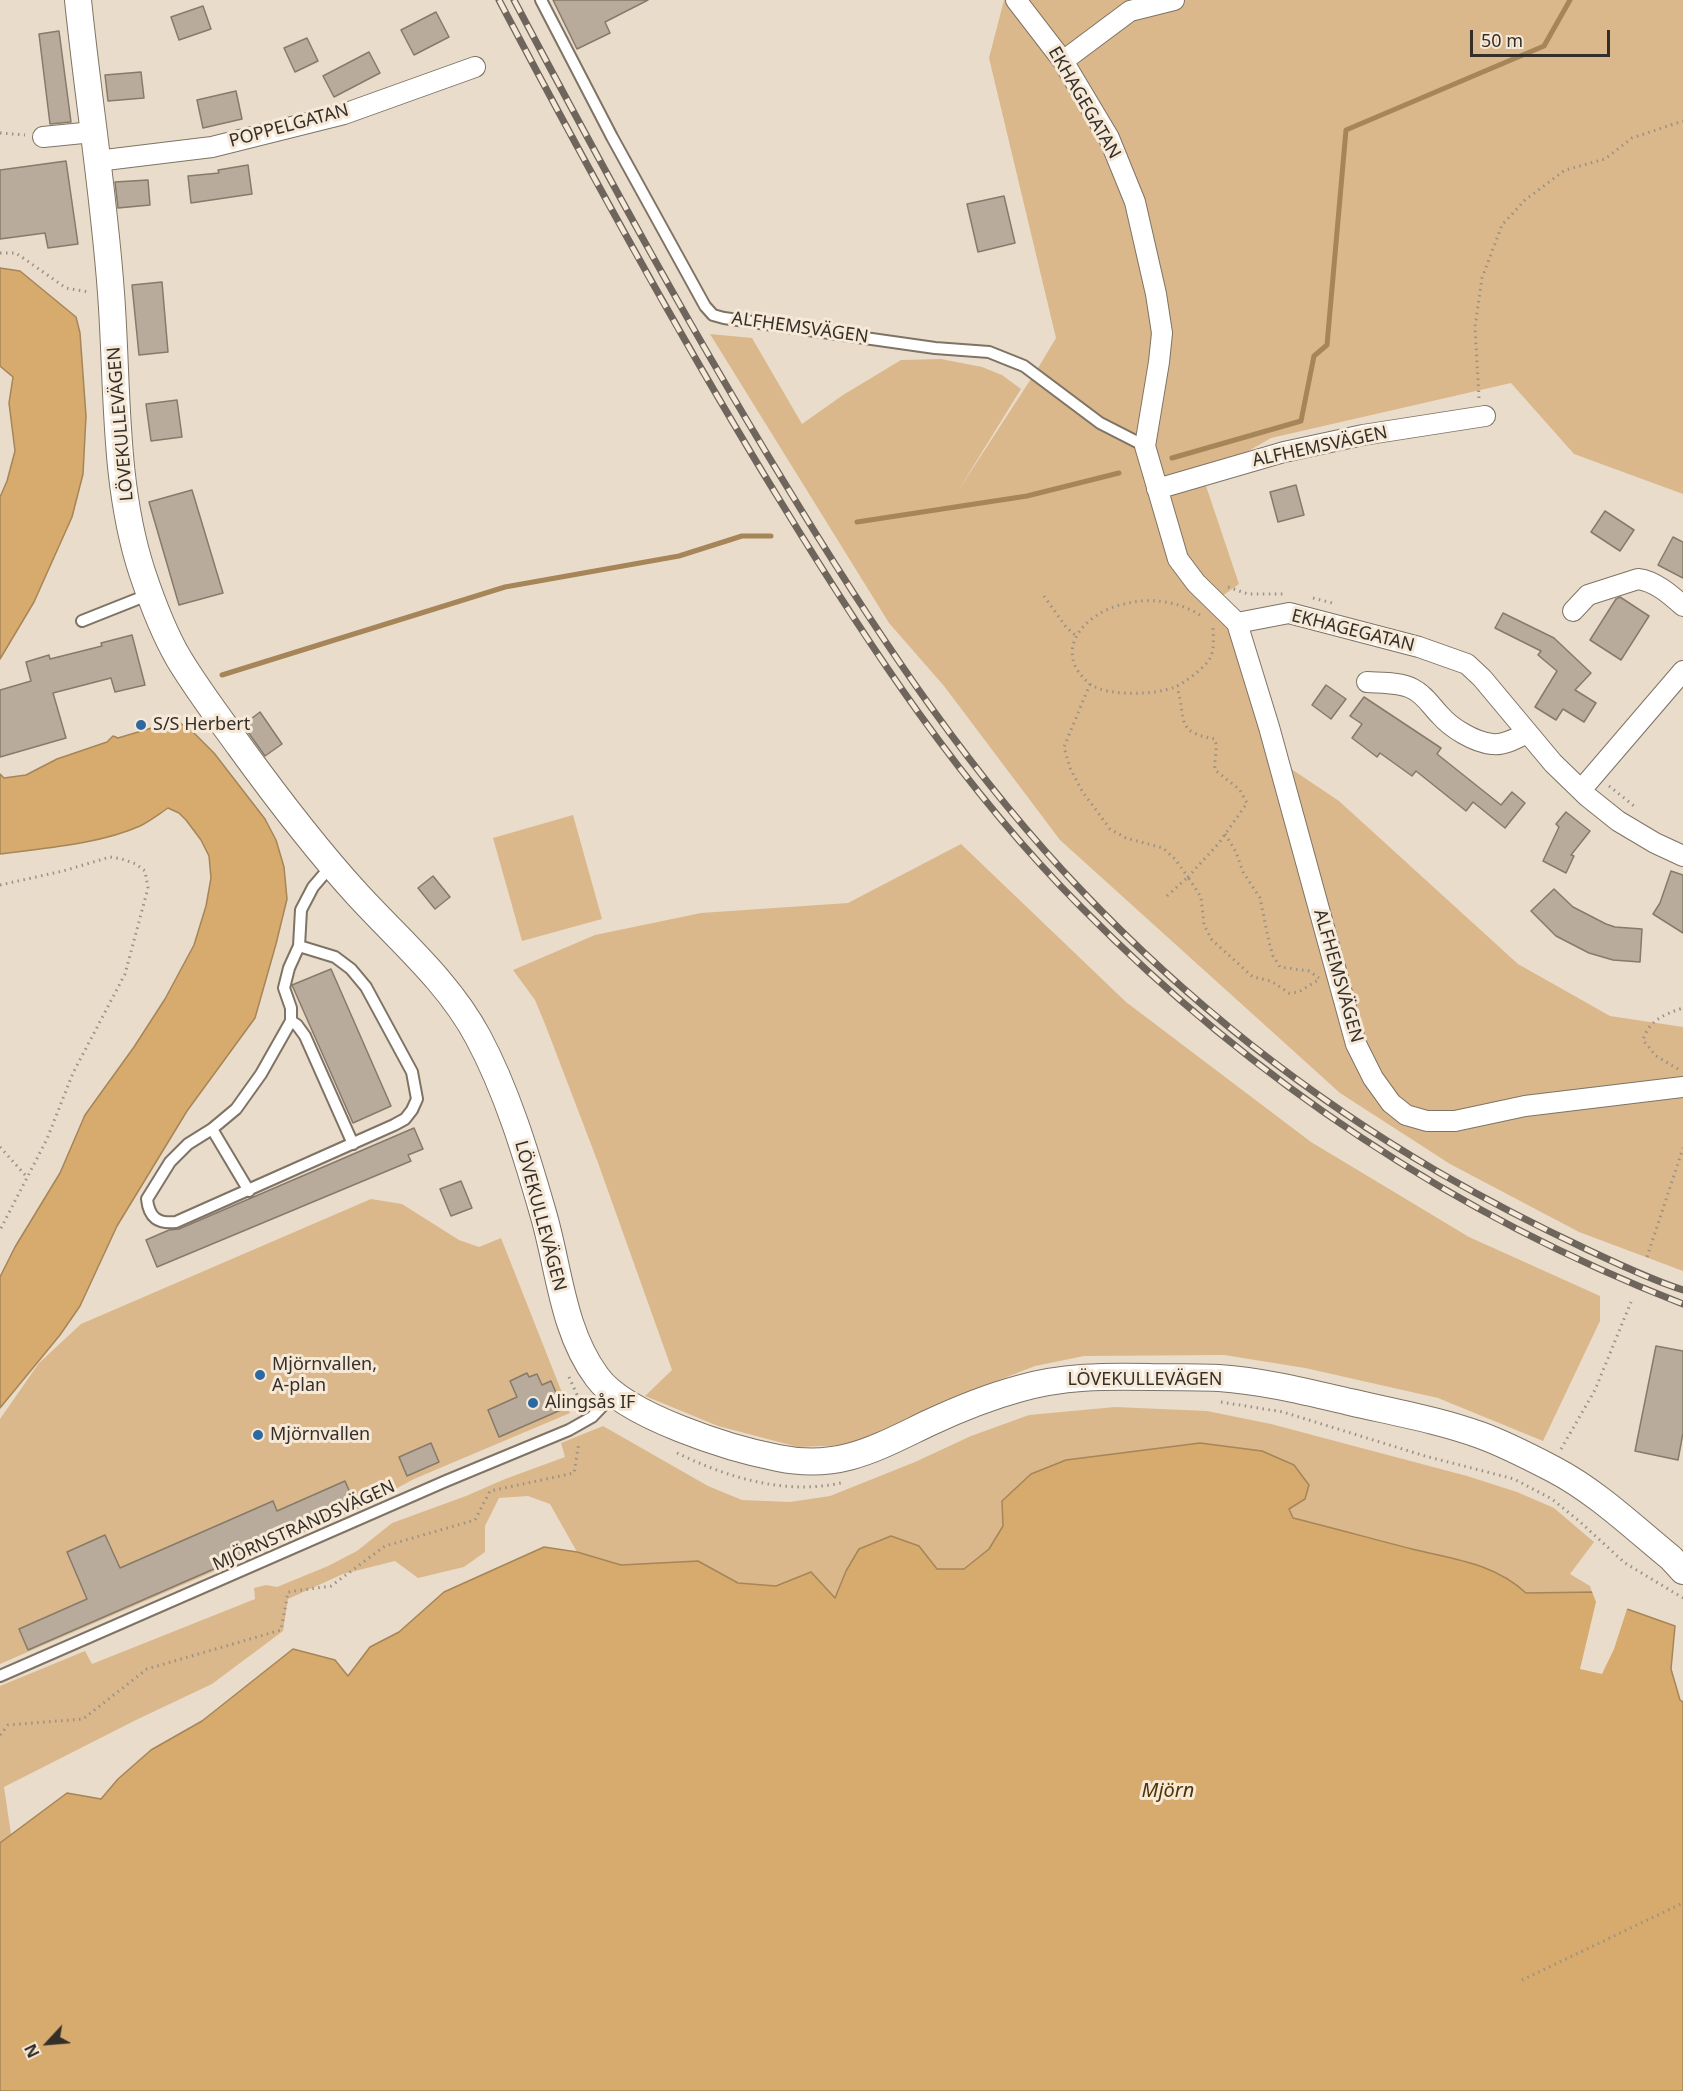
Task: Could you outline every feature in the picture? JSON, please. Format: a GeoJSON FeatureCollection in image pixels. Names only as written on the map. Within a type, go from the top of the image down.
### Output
{"type":"FeatureCollection","features":[{"type":"Feature","properties":{"kind":"street","name":"LÖVEKULLEVÄGEN"},"geometry":{"type":"LineString","coordinates":[[78,0],[111,290],[120,461],[129,519],[140,565],[150,594],[176,654],[196,686],[292,819],[331,866],[440,981],[479,1040],[511,1113],[543,1213],[569,1319],[582,1351],[597,1378],[606,1403],[645,1413],[703,1437],[783,1460],[829,1461],[867,1453],[933,1421],[1015,1389],[1046,1382],[1080,1377],[1221,1378],[1290,1388],[1481,1435],[1551,1467],[1581,1485],[1683,1571]]}},
{"type":"Feature","properties":{"kind":"street","name":"EKHAGEGATAN"},"geometry":{"type":"LineString","coordinates":[[1016,0],[1063,61],[1109,138],[1135,202],[1156,294],[1162,333],[1145,446],[1178,559],[1196,583],[1237,623],[1289,613],[1419,647],[1467,664],[1482,678],[1553,763],[1581,790],[1618,821],[1655,843],[1683,856]]}},
{"type":"Feature","properties":{"kind":"street"},"geometry":{"type":"LineString","coordinates":[[1063,61],[1128,6],[1174,0]]}},
{"type":"Feature","properties":{"kind":"street","name":"POPPELGATAN"},"geometry":{"type":"LineString","coordinates":[[97,161],[212,147],[344,114],[475,67]]}},
{"type":"Feature","properties":{"kind":"street"},"geometry":{"type":"LineString","coordinates":[[43,137],[93,132]]}},
{"type":"Feature","properties":{"kind":"street","name":"ALFHEMSVÄGEN"},"geometry":{"type":"LineString","coordinates":[[1157,489],[1284,452],[1363,435],[1485,416]]}},
{"type":"Feature","properties":{"kind":"street"},"geometry":{"type":"LineString","coordinates":[[1573,611],[1588,595],[1638,579],[1655,585],[1683,606]]}},
{"type":"Feature","properties":{"kind":"street","name":"ALFHEMSVÄGEN"},"geometry":{"type":"LineString","coordinates":[[1237,623],[1269,727],[1356,1044],[1373,1078],[1391,1103],[1406,1115],[1427,1121],[1455,1121],[1525,1106],[1683,1087]]}},
{"type":"Feature","properties":{"kind":"street"},"geometry":{"type":"LineString","coordinates":[[1581,790],[1683,671]]}},
{"type":"Feature","properties":{"kind":"street"},"geometry":{"type":"LineString","coordinates":[[1368,682],[1413,688],[1441,717],[1475,739],[1494,745],[1527,733]]}},
{"type":"Feature","properties":{"kind":"lane","name":"ALFHEMSVÄGEN"},"geometry":{"type":"LineString","coordinates":[[541,0],[612,137],[705,306],[713,315],[935,348],[989,352],[1024,366],[1100,423],[1145,446]]}},
{"type":"Feature","properties":{"kind":"lane"},"geometry":{"type":"LineString","coordinates":[[82,621],[150,594]]}},
{"type":"Feature","properties":{"kind":"lane"},"geometry":{"type":"LineString","coordinates":[[299,946],[336,957],[351,969],[366,987],[412,1072],[417,1099],[412,1110],[405,1119],[249,1191],[176,1222],[163,1223],[156,1220],[150,1214],[147,1199],[170,1162],[188,1144],[212,1129],[236,1108],[251,1090],[291,1021],[291,1008],[284,988],[289,968],[299,946],[301,910],[313,887],[331,866]]}},
{"type":"Feature","properties":{"kind":"lane"},"geometry":{"type":"LineString","coordinates":[[291,1021],[305,1036],[353,1144]]}},
{"type":"Feature","properties":{"kind":"lane"},"geometry":{"type":"LineString","coordinates":[[212,1129],[249,1191]]}},
{"type":"Feature","properties":{"kind":"lane","name":"MJÖRNSTRANDSVÄGEN"},"geometry":{"type":"LineString","coordinates":[[0,1677],[436,1485],[582,1424],[606,1403]]}},
{"type":"Feature","properties":{"kind":"path"},"geometry":{"type":"LineString","coordinates":[[1485,416],[1478,395],[1475,327],[1482,278],[1502,225],[1525,200],[1565,170],[1605,159],[1632,138],[1683,121]]}},
{"type":"Feature","properties":{"kind":"path"},"geometry":{"type":"LineString","coordinates":[[0,133],[43,137]]}},
{"type":"Feature","properties":{"kind":"path"},"geometry":{"type":"LineString","coordinates":[[0,253],[16,253],[66,288],[93,293]]}},
{"type":"Feature","properties":{"kind":"path"},"geometry":{"type":"LineString","coordinates":[[1044,596],[1066,627],[1075,635]]}},
{"type":"Feature","properties":{"kind":"path"},"geometry":{"type":"LineString","coordinates":[[1213,625],[1214,645],[1210,659],[1177,687],[1159,691],[1130,693],[1107,691],[1090,684],[1076,668],[1071,649],[1075,635],[1095,615],[1119,605],[1140,600],[1158,600],[1178,604],[1197,613],[1213,625],[1237,623]]}},
{"type":"Feature","properties":{"kind":"path"},"geometry":{"type":"LineString","coordinates":[[1090,684],[1064,747],[1070,768],[1082,791],[1110,829],[1126,838],[1163,848],[1175,859],[1201,897],[1204,925],[1212,940],[1253,977],[1271,981],[1289,993],[1299,992],[1320,979],[1309,971],[1280,967],[1273,956],[1260,898],[1243,872],[1236,852],[1225,834]]}},
{"type":"Feature","properties":{"kind":"path"},"geometry":{"type":"LineString","coordinates":[[1167,896],[1201,865],[1247,803],[1240,790],[1215,770],[1214,757],[1217,748],[1215,739],[1190,732],[1184,725],[1177,687]]}},
{"type":"Feature","properties":{"kind":"path"},"geometry":{"type":"LineString","coordinates":[[0,885],[63,871],[110,857],[129,861],[145,871],[148,888],[125,974],[73,1073],[47,1139],[0,1230]]}},
{"type":"Feature","properties":{"kind":"path"},"geometry":{"type":"LineString","coordinates":[[1683,1008],[1656,1020],[1646,1030],[1643,1040],[1656,1056],[1676,1067],[1683,1075]]}},
{"type":"Feature","properties":{"kind":"path"},"geometry":{"type":"LineString","coordinates":[[0,1147],[27,1178]]}},
{"type":"Feature","properties":{"kind":"path"},"geometry":{"type":"LineString","coordinates":[[1647,1257],[1683,1148]]}},
{"type":"Feature","properties":{"kind":"path"},"geometry":{"type":"LineString","coordinates":[[1551,1467],[1595,1390],[1631,1302]]}},
{"type":"Feature","properties":{"kind":"path"},"geometry":{"type":"LineString","coordinates":[[0,1735],[8,1725],[83,1719],[147,1669],[281,1630],[288,1592],[331,1586],[385,1546],[475,1520],[489,1491],[574,1473],[582,1424],[578,1397],[565,1368]]}},
{"type":"Feature","properties":{"kind":"path"},"geometry":{"type":"LineString","coordinates":[[578,1397],[606,1403]]}},
{"type":"Feature","properties":{"kind":"path"},"geometry":{"type":"LineString","coordinates":[[1216,1401],[1283,1412],[1425,1456],[1514,1479],[1552,1499],[1625,1563],[1683,1598]]}},
{"type":"Feature","properties":{"kind":"path"},"geometry":{"type":"LineString","coordinates":[[672,1450],[743,1480],[802,1488],[849,1480]]}},
{"type":"Feature","properties":{"kind":"path"},"geometry":{"type":"LineString","coordinates":[[1522,1980],[1683,1903]]}},
{"type":"Feature","properties":{"kind":"shaded area"},"geometry":{"type":"Polygon","coordinates":[[[1004,0],[1683,0],[1683,494],[1574,454],[1511,383],[1271,438],[1203,477],[1239,584],[1221,597],[1269,754],[1339,801],[1518,964],[1610,1016],[1683,1027],[1683,1271],[1579,1232],[1450,1164],[1340,1093],[1060,840],[944,686],[889,623],[710,334],[752,338],[802,424],[843,395],[901,360],[941,359],[982,367],[1002,375],[1021,389],[958,491],[1056,338],[989,58],[1004,0]]]}},
{"type":"Feature","properties":{"kind":"shaded area"},"geometry":{"type":"Polygon","coordinates":[[[573,815],[602,919],[522,941],[493,838],[573,815]]]}},
{"type":"Feature","properties":{"kind":"shaded area"},"geometry":{"type":"Polygon","coordinates":[[[961,844],[1126,1002],[1311,1142],[1469,1237],[1600,1296],[1600,1321],[1543,1441],[1438,1398],[1305,1368],[1224,1355],[1084,1356],[1035,1366],[953,1398],[849,1445],[798,1447],[718,1426],[645,1396],[672,1370],[597,1160],[545,1024],[535,1000],[513,970],[595,935],[701,913],[848,903],[961,844]]]}},
{"type":"Feature","properties":{"kind":"shaded area","name":"Mjörnvallen"},"geometry":{"type":"Polygon","coordinates":[[[371,1199],[402,1204],[459,1240],[479,1247],[501,1238],[570,1413],[414,1479],[360,1508],[0,1664],[0,1419],[39,1363],[81,1324],[371,1199]]]}},
{"type":"Feature","properties":{"kind":"shaded area"},"geometry":{"type":"Polygon","coordinates":[[[1115,1407],[1207,1411],[1271,1424],[1467,1476],[1517,1492],[1554,1508],[1594,1542],[1570,1574],[1590,1586],[1592,1592],[1526,1593],[1500,1575],[1458,1559],[1292,1518],[1289,1509],[1200,1443],[1139,1452],[1002,1501],[1003,1526],[989,1549],[964,1569],[937,1569],[919,1546],[846,1571],[835,1598],[811,1572],[776,1586],[738,1583],[698,1561],[621,1565],[577,1552],[550,1504],[528,1496],[499,1498],[485,1526],[485,1552],[464,1567],[418,1578],[395,1561],[343,1574],[288,1599],[283,1631],[212,1684],[4,1787],[11,1834],[0,1843],[0,1686],[85,1651],[92,1664],[255,1599],[254,1588],[266,1585],[277,1587],[328,1566],[357,1551],[392,1523],[565,1457],[561,1443],[603,1426],[708,1486],[742,1500],[790,1502],[830,1496],[915,1462],[971,1436],[1029,1415],[1115,1407]]]}},
{"type":"Feature","properties":{"kind":"water"},"geometry":{"type":"Polygon","coordinates":[[[0,268],[20,271],[76,317],[80,333],[86,416],[83,474],[72,517],[34,602],[0,659],[0,497],[15,451],[9,403],[13,377],[0,366],[0,268]]]}},
{"type":"Feature","properties":{"kind":"water"},"geometry":{"type":"Polygon","coordinates":[[[175,721],[189,728],[214,753],[265,819],[276,840],[284,867],[287,899],[276,944],[255,1018],[187,1111],[117,1226],[80,1306],[60,1335],[0,1408],[0,1277],[15,1247],[60,1173],[85,1115],[165,999],[194,945],[206,906],[211,878],[209,856],[201,840],[179,813],[168,808],[140,826],[107,837],[0,854],[0,774],[4,778],[26,775],[57,759],[107,742],[113,736],[118,738],[175,721]]]}},
{"type":"Feature","properties":{"kind":"water","name":"Mjörn"},"geometry":{"type":"Polygon","coordinates":[[[1200,1443],[1262,1451],[1294,1465],[1309,1485],[1305,1499],[1289,1509],[1293,1518],[1458,1559],[1500,1575],[1526,1593],[1596,1592],[1627,1609],[1675,1626],[1671,1669],[1680,1700],[1683,1702],[1683,2091],[0,2091],[0,1843],[67,1793],[101,1799],[118,1779],[151,1750],[202,1721],[293,1649],[335,1660],[348,1676],[370,1647],[399,1632],[444,1592],[544,1547],[577,1552],[621,1565],[698,1561],[738,1583],[776,1586],[811,1572],[835,1598],[846,1571],[859,1549],[891,1536],[919,1546],[937,1569],[964,1569],[989,1549],[1003,1526],[1002,1501],[1031,1474],[1066,1460],[1200,1443]]]}},
{"type":"Feature","properties":{"kind":"pier"},"geometry":{"type":"Polygon","coordinates":[[[1591,1589],[1597,1589],[1630,1606],[1602,1674],[1580,1669],[1596,1602],[1591,1589]]]}},
{"type":"Feature","properties":{"kind":"building"},"geometry":{"type":"Polygon","coordinates":[[[553,0],[648,0],[605,22],[610,33],[577,49],[553,0]]]}},
{"type":"Feature","properties":{"kind":"building"},"geometry":{"type":"Polygon","coordinates":[[[203,6],[211,29],[179,40],[171,17],[203,6]]]}},
{"type":"Feature","properties":{"kind":"building"},"geometry":{"type":"Polygon","coordinates":[[[436,12],[449,37],[414,55],[401,30],[436,12]]]}},
{"type":"Feature","properties":{"kind":"building"},"geometry":{"type":"Polygon","coordinates":[[[59,31],[71,122],[50,124],[39,34],[59,31]]]}},
{"type":"Feature","properties":{"kind":"building"},"geometry":{"type":"Polygon","coordinates":[[[307,38],[318,61],[295,72],[284,48],[307,38]]]}},
{"type":"Feature","properties":{"kind":"building"},"geometry":{"type":"Polygon","coordinates":[[[369,52],[380,73],[334,97],[323,76],[369,52]]]}},
{"type":"Feature","properties":{"kind":"building"},"geometry":{"type":"Polygon","coordinates":[[[141,72],[144,98],[108,101],[105,75],[141,72]]]}},
{"type":"Feature","properties":{"kind":"building"},"geometry":{"type":"Polygon","coordinates":[[[236,91],[242,119],[203,128],[197,100],[236,91]]]}},
{"type":"Feature","properties":{"kind":"building"},"geometry":{"type":"Polygon","coordinates":[[[66,161],[78,244],[48,248],[45,233],[0,239],[0,170],[66,161]]]}},
{"type":"Feature","properties":{"kind":"building"},"geometry":{"type":"Polygon","coordinates":[[[248,165],[252,194],[191,203],[188,176],[219,173],[218,170],[248,165]]]}},
{"type":"Feature","properties":{"kind":"building"},"geometry":{"type":"Polygon","coordinates":[[[148,180],[150,205],[118,208],[115,182],[148,180]]]}},
{"type":"Feature","properties":{"kind":"building"},"geometry":{"type":"Polygon","coordinates":[[[1004,196],[1015,243],[978,252],[967,204],[1004,196]]]}},
{"type":"Feature","properties":{"kind":"building"},"geometry":{"type":"Polygon","coordinates":[[[162,282],[168,352],[139,355],[132,285],[162,282]]]}},
{"type":"Feature","properties":{"kind":"building"},"geometry":{"type":"Polygon","coordinates":[[[177,400],[182,437],[151,441],[146,404],[177,400]]]}},
{"type":"Feature","properties":{"kind":"building"},"geometry":{"type":"Polygon","coordinates":[[[1296,485],[1304,515],[1278,522],[1270,492],[1296,485]]]}},
{"type":"Feature","properties":{"kind":"building"},"geometry":{"type":"Polygon","coordinates":[[[192,490],[223,593],[179,605],[149,502],[192,490]]]}},
{"type":"Feature","properties":{"kind":"building"},"geometry":{"type":"Polygon","coordinates":[[[1605,511],[1634,530],[1620,551],[1591,532],[1605,511]]]}},
{"type":"Feature","properties":{"kind":"building"},"geometry":{"type":"Polygon","coordinates":[[[1673,537],[1683,542],[1683,578],[1658,565],[1673,537]]]}},
{"type":"Feature","properties":{"kind":"building"},"geometry":{"type":"Polygon","coordinates":[[[1620,597],[1649,616],[1621,660],[1590,640],[1616,599],[1620,597]]]}},
{"type":"Feature","properties":{"kind":"building"},"geometry":{"type":"Polygon","coordinates":[[[1503,613],[1554,638],[1591,673],[1575,690],[1596,703],[1584,722],[1563,709],[1556,720],[1535,707],[1557,671],[1538,655],[1541,651],[1495,628],[1503,613]]]}},
{"type":"Feature","properties":{"kind":"building"},"geometry":{"type":"Polygon","coordinates":[[[132,635],[145,685],[115,692],[111,678],[53,693],[66,738],[0,757],[0,690],[31,681],[26,662],[49,655],[50,659],[102,646],[101,643],[132,635]]]}},
{"type":"Feature","properties":{"kind":"building"},"geometry":{"type":"Polygon","coordinates":[[[1326,685],[1346,699],[1331,719],[1312,705],[1326,685]]]}},
{"type":"Feature","properties":{"kind":"building"},"geometry":{"type":"Polygon","coordinates":[[[1364,697],[1441,748],[1437,754],[1501,805],[1512,792],[1525,803],[1505,828],[1473,802],[1466,811],[1416,771],[1412,776],[1380,753],[1377,757],[1352,738],[1362,724],[1350,716],[1364,697]]]}},
{"type":"Feature","properties":{"kind":"building"},"geometry":{"type":"Polygon","coordinates":[[[260,712],[282,744],[265,756],[243,725],[260,712]]]}},
{"type":"Feature","properties":{"kind":"building"},"geometry":{"type":"Polygon","coordinates":[[[1566,812],[1590,831],[1571,855],[1574,856],[1566,873],[1543,861],[1559,827],[1556,824],[1566,812]]]}},
{"type":"Feature","properties":{"kind":"building"},"geometry":{"type":"Polygon","coordinates":[[[1671,871],[1683,875],[1683,933],[1653,914],[1660,903],[1671,871]]]}},
{"type":"Feature","properties":{"kind":"building"},"geometry":{"type":"Polygon","coordinates":[[[433,876],[450,897],[435,909],[418,888],[433,876]]]}},
{"type":"Feature","properties":{"kind":"building"},"geometry":{"type":"Polygon","coordinates":[[[1554,889],[1573,907],[1606,924],[1642,929],[1640,962],[1613,960],[1589,953],[1556,936],[1531,911],[1554,889]]]}},
{"type":"Feature","properties":{"kind":"building"},"geometry":{"type":"Polygon","coordinates":[[[331,969],[391,1106],[353,1123],[292,985],[331,969]]]}},
{"type":"Feature","properties":{"kind":"building"},"geometry":{"type":"Polygon","coordinates":[[[414,1128],[423,1149],[408,1155],[411,1161],[157,1267],[146,1240],[169,1230],[179,1229],[414,1128]]]}},
{"type":"Feature","properties":{"kind":"building"},"geometry":{"type":"Polygon","coordinates":[[[461,1181],[472,1208],[451,1216],[440,1189],[461,1181]]]}},
{"type":"Feature","properties":{"kind":"building"},"geometry":{"type":"Polygon","coordinates":[[[1656,1346],[1683,1351],[1683,1433],[1678,1460],[1635,1451],[1656,1346]]]}},
{"type":"Feature","properties":{"kind":"building","name":"Alingsås IF"},"geometry":{"type":"Polygon","coordinates":[[[527,1373],[529,1377],[537,1374],[542,1385],[551,1381],[563,1409],[499,1437],[488,1410],[517,1397],[510,1381],[527,1373]]]}},
{"type":"Feature","properties":{"kind":"building"},"geometry":{"type":"Polygon","coordinates":[[[431,1443],[439,1462],[407,1476],[399,1457],[431,1443]]]}},
{"type":"Feature","properties":{"kind":"building"},"geometry":{"type":"Polygon","coordinates":[[[345,1481],[356,1507],[28,1650],[19,1629],[87,1599],[67,1552],[105,1535],[120,1568],[273,1501],[277,1511],[345,1481]]]}},
{"type":"Feature","properties":{"kind":"waterway"},"geometry":{"type":"LineString","coordinates":[[1172,458],[1301,421],[1314,356],[1327,345],[1346,130],[1544,46],[1570,0]]}},
{"type":"Feature","properties":{"kind":"waterway"},"geometry":{"type":"LineString","coordinates":[[857,522],[1027,496],[1119,473]]}},
{"type":"Feature","properties":{"kind":"waterway"},"geometry":{"type":"LineString","coordinates":[[222,675],[505,587],[679,556],[742,536],[771,536]]}},
{"type":"Feature","properties":{"kind":"railway"},"geometry":{"type":"LineString","coordinates":[[499,0],[670,314],[812,553],[918,712],[956,763],[1037,861],[1147,970],[1215,1030],[1287,1085],[1361,1137],[1438,1185],[1517,1229],[1599,1269],[1683,1304]]}},
{"type":"Feature","properties":{"kind":"railway"},"geometry":{"type":"LineString","coordinates":[[514,0],[689,320],[762,446],[831,558],[897,658],[966,755],[1042,847],[1122,932],[1207,1009],[1251,1045],[1344,1112],[1391,1144],[1511,1212],[1620,1265],[1683,1290]]}},
{"type":"Feature","properties":{"kind":"place","name":"S/S Herbert"},"geometry":{"type":"Point","coordinates":[141,725]}},
{"type":"Feature","properties":{"kind":"place","name":"Mjörnvallen, A-plan"},"geometry":{"type":"Point","coordinates":[260,1375]}},
{"type":"Feature","properties":{"kind":"place","name":"Alingsås IF"},"geometry":{"type":"Point","coordinates":[533,1403]}},
{"type":"Feature","properties":{"kind":"place","name":"Mjörnvallen"},"geometry":{"type":"Point","coordinates":[258,1435]}}]}
